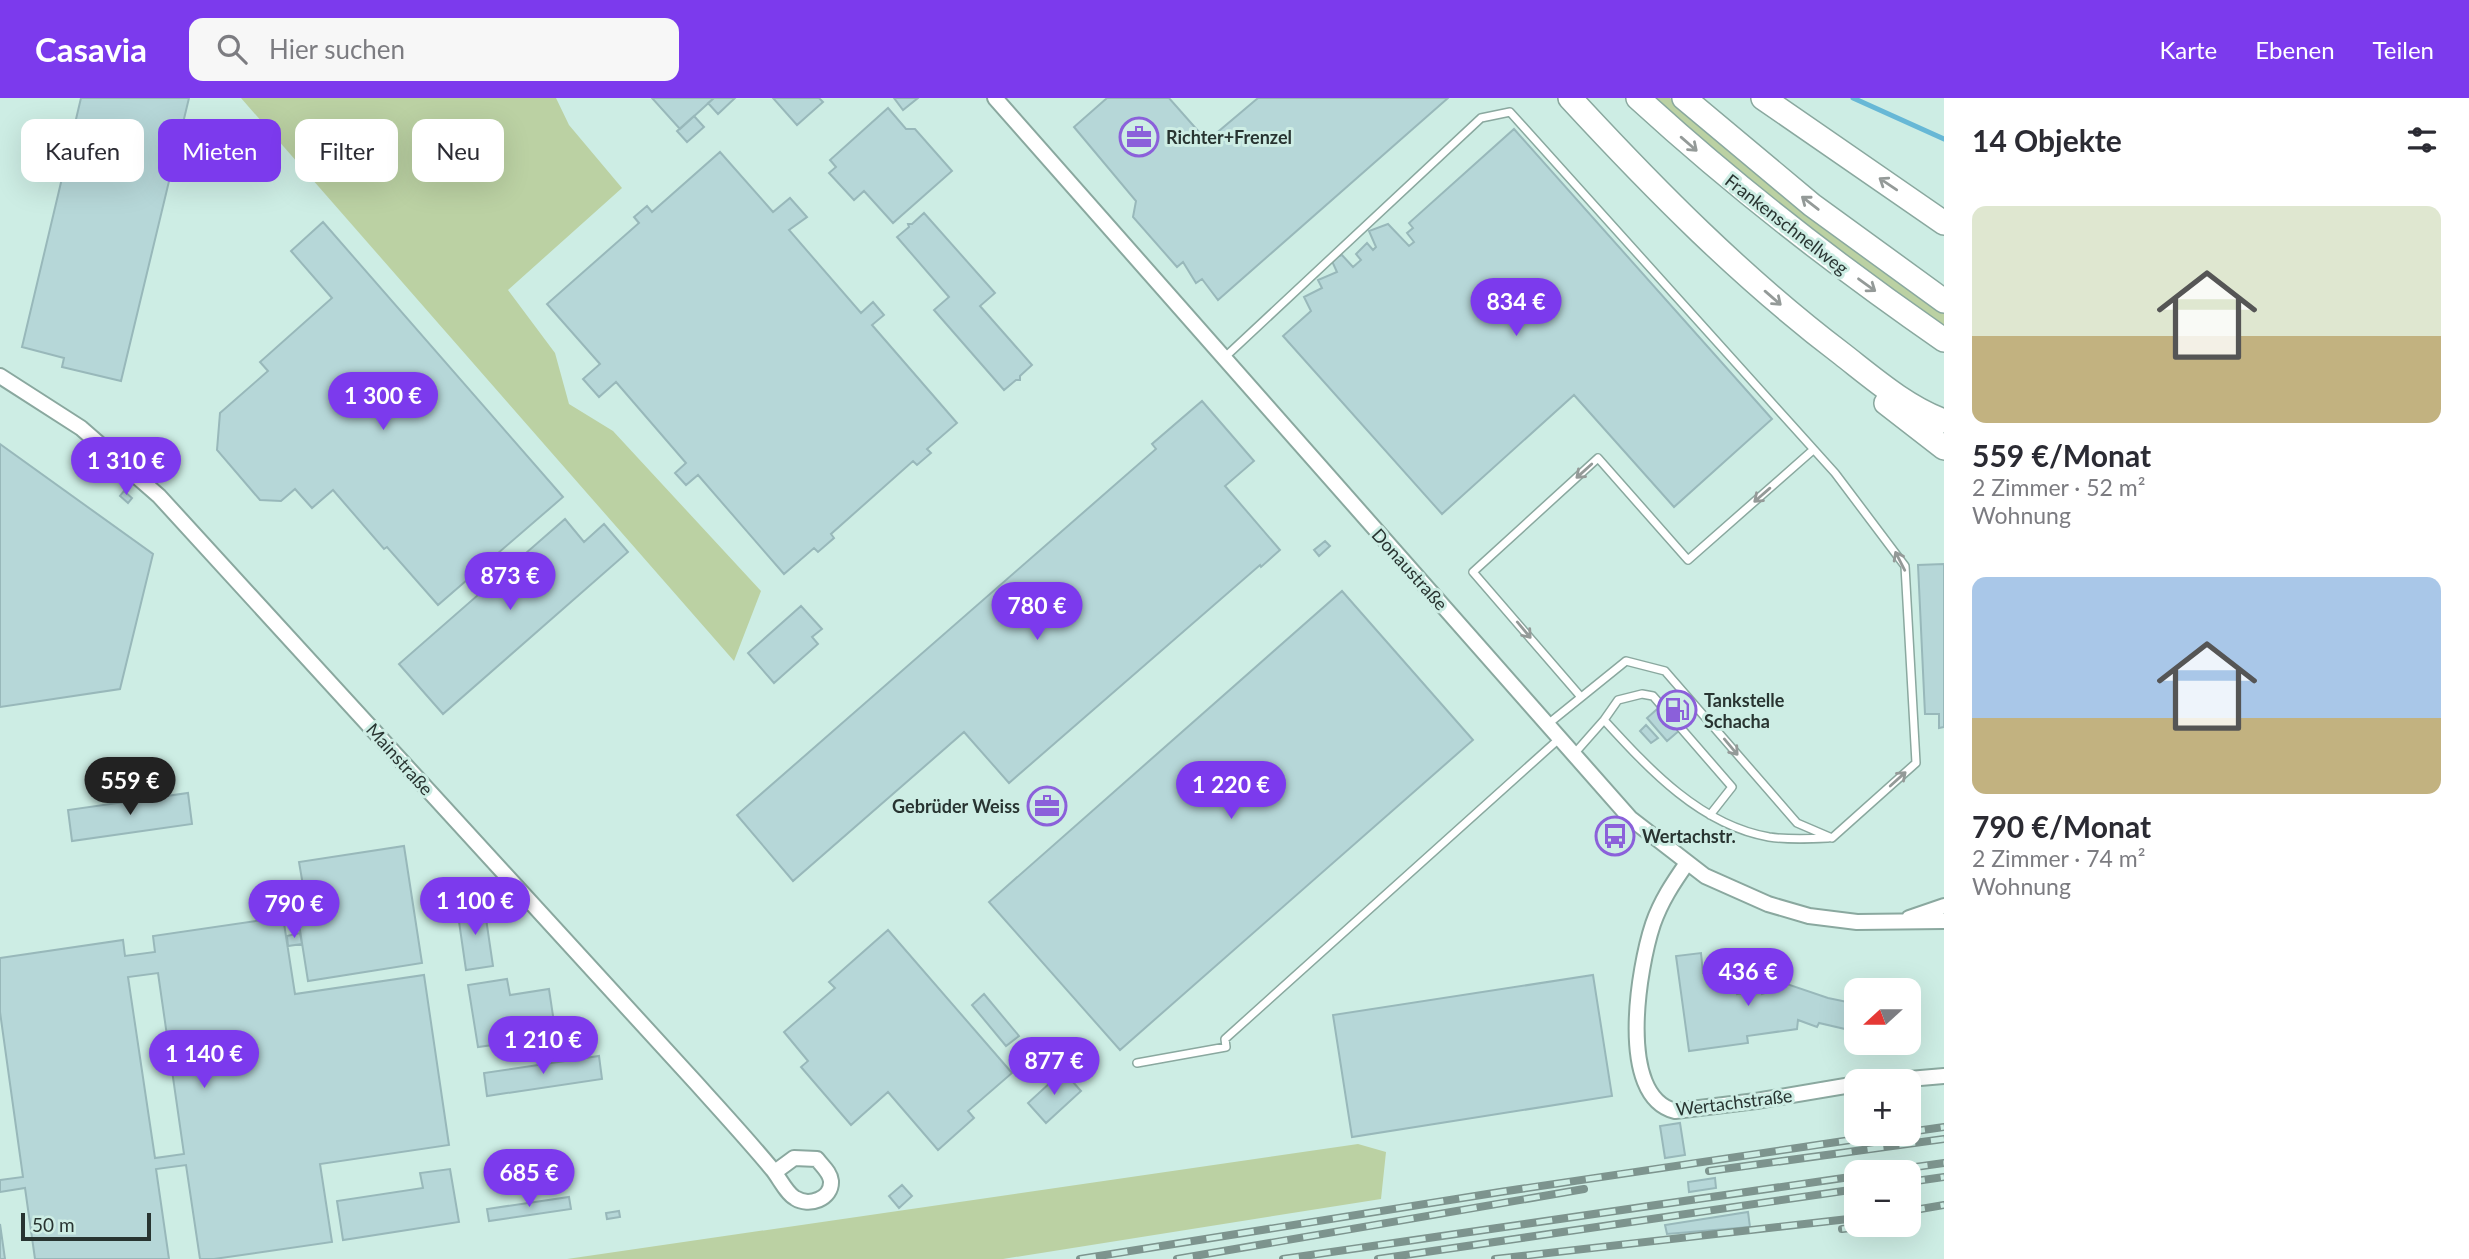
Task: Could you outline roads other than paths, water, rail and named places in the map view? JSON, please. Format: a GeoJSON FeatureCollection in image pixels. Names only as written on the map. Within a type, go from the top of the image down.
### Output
{"type":"FeatureCollection","features":[{"type":"Feature","properties":{"kind":"highway"},"geometry":{"type":"LineString","coordinates":[[1570,98],[1676,211],[1722,254],[1827,343],[1897,396],[1944,421]]}},
{"type":"Feature","properties":{"kind":"highway","name":"Frankenschnellweg"},"geometry":{"type":"LineString","coordinates":[[1638,98],[1786,225],[1944,340]]}},
{"type":"Feature","properties":{"kind":"highway","name":"Frankenschnellweg"},"geometry":{"type":"LineString","coordinates":[[1684,98],[1812,205],[1944,301]]}},
{"type":"Feature","properties":{"kind":"highway"},"geometry":{"type":"LineString","coordinates":[[1763,98],[1944,223]]}},
{"type":"Feature","properties":{"kind":"highway"},"geometry":{"type":"LineString","coordinates":[[1827,343],[1892,409],[1944,448]]}},
{"type":"Feature","properties":{"kind":"street","name":"Donaustraße"},"geometry":{"type":"LineString","coordinates":[[995,98],[1630,818],[1687,863],[1716,881],[1768,904],[1809,916],[1857,922],[1944,921]]}},
{"type":"Feature","properties":{"kind":"street","name":"Mainstraße"},"geometry":{"type":"LineString","coordinates":[[0,376],[81,428],[159,496],[775,1172]]}},
{"type":"Feature","properties":{"kind":"street","name":"Wertachstraße"},"geometry":{"type":"LineString","coordinates":[[1687,863],[1665,893],[1653,923],[1639,985],[1637,1013],[1641,1069],[1645,1083],[1654,1097],[1667,1109],[1675,1111],[1844,1086]]}},
{"type":"Feature","properties":{"kind":"street","name":"Donaustraße"},"geometry":{"type":"LineString","coordinates":[[1898,922],[1944,906]]}},
{"type":"Feature","properties":{"kind":"street"},"geometry":{"type":"LineString","coordinates":[[1921,1078],[1944,1076]]}},
{"type":"Feature","properties":{"kind":"lane"},"geometry":{"type":"LineString","coordinates":[[1224,358],[1481,118],[1510,112],[1835,472],[1905,566],[1916,763],[1832,838],[1794,840],[1754,834],[1710,815],[1656,775],[1604,720]]}},
{"type":"Feature","properties":{"kind":"lane"},"geometry":{"type":"LineString","coordinates":[[1581,697],[1473,572],[1598,458],[1688,560],[1813,450]]}},
{"type":"Feature","properties":{"kind":"lane"},"geometry":{"type":"LineString","coordinates":[[1547,724],[1626,661],[1665,671],[1797,823],[1832,838]]}},
{"type":"Feature","properties":{"kind":"lane"},"geometry":{"type":"LineString","coordinates":[[1574,754],[1618,700],[1642,694],[1653,696],[1732,788],[1710,815]]}},
{"type":"Feature","properties":{"kind":"lane"},"geometry":{"type":"LineString","coordinates":[[1137,1063],[1226,1047],[1225,1039],[1560,738]]}},
{"type":"Feature","properties":{"kind":"waterway"},"geometry":{"type":"LineString","coordinates":[[1853,98],[1944,139]]}},
{"type":"Feature","properties":{"kind":"railway"},"geometry":{"type":"LineString","coordinates":[[1921,1130],[1944,1127]]}},
{"type":"Feature","properties":{"kind":"railway"},"geometry":{"type":"LineString","coordinates":[[1709,1171],[1944,1139]]}},
{"type":"Feature","properties":{"kind":"railway"},"geometry":{"type":"LineString","coordinates":[[1080,1259],[1844,1141]]}},
{"type":"Feature","properties":{"kind":"railway"},"geometry":{"type":"LineString","coordinates":[[1921,1166],[1944,1163]]}},
{"type":"Feature","properties":{"kind":"railway"},"geometry":{"type":"LineString","coordinates":[[1921,1180],[1944,1177]]}},
{"type":"Feature","properties":{"kind":"railway"},"geometry":{"type":"LineString","coordinates":[[1283,1259],[1844,1178]]}},
{"type":"Feature","properties":{"kind":"railway"},"geometry":{"type":"LineString","coordinates":[[1177,1259],[1584,1189]]}},
{"type":"Feature","properties":{"kind":"railway"},"geometry":{"type":"LineString","coordinates":[[1378,1259],[1844,1191]]}},
{"type":"Feature","properties":{"kind":"railway"},"geometry":{"type":"LineString","coordinates":[[1921,1209],[1944,1205]]}},
{"type":"Feature","properties":{"kind":"railway"},"geometry":{"type":"LineString","coordinates":[[1495,1259],[1844,1219]]}},
{"type":"Feature","properties":{"kind":"place","name":"Richter+Frenzel"},"geometry":{"type":"Point","coordinates":[1139,137]}},
{"type":"Feature","properties":{"kind":"place","name":"Tankstelle Schacha"},"geometry":{"type":"Point","coordinates":[1677,710]}},
{"type":"Feature","properties":{"kind":"place","name":"Gebrüder Weiss"},"geometry":{"type":"Point","coordinates":[1047,806]}},
{"type":"Feature","properties":{"kind":"place","name":"Wertachstr."},"geometry":{"type":"Point","coordinates":[1615,836]}}]}
